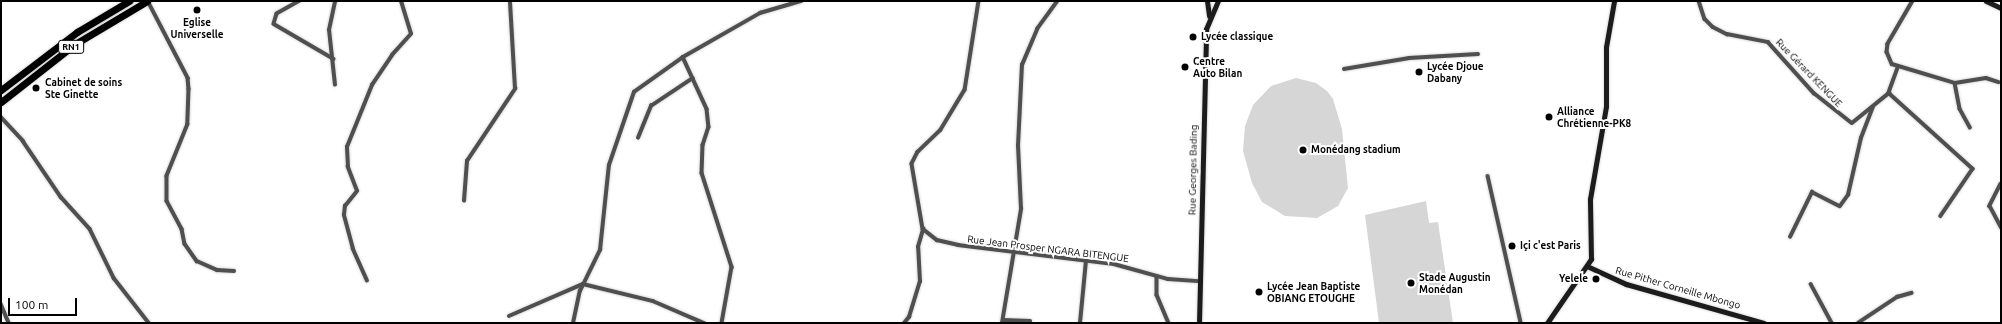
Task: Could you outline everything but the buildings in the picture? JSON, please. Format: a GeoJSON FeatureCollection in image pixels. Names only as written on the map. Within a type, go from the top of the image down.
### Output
{"type":"FeatureCollection","features":[{"type":"Feature","properties":{"kind":"highway","name":"RN1"},"geometry":{"type":"LineString","coordinates":[[1,90],[72,35],[129,1]]}},
{"type":"Feature","properties":{"kind":"highway","name":"RN1"},"geometry":{"type":"LineString","coordinates":[[1,102],[75,44],[148,1]]}},
{"type":"Feature","properties":{"kind":"street"},"geometry":{"type":"LineString","coordinates":[[148,1],[188,78],[189,88],[188,124],[167,176],[167,201],[182,229],[185,244],[197,261],[217,270],[234,271]]}},
{"type":"Feature","properties":{"kind":"street"},"geometry":{"type":"LineString","coordinates":[[300,1],[277,14],[274,24],[334,59]]}},
{"type":"Feature","properties":{"kind":"street"},"geometry":{"type":"LineString","coordinates":[[334,85],[334,59],[329,30],[335,1]]}},
{"type":"Feature","properties":{"kind":"street"},"geometry":{"type":"LineString","coordinates":[[367,281],[352,249],[344,215],[345,206],[357,191],[348,167],[347,147],[372,85],[392,55],[411,34],[401,1]]}},
{"type":"Feature","properties":{"kind":"street"},"geometry":{"type":"LineString","coordinates":[[464,201],[467,161],[515,89],[510,1]]}},
{"type":"Feature","properties":{"kind":"street"},"geometry":{"type":"LineString","coordinates":[[573,323],[583,284],[600,250],[609,165],[634,92],[683,58],[760,13],[801,1]]}},
{"type":"Feature","properties":{"kind":"street"},"geometry":{"type":"LineString","coordinates":[[904,323],[910,317],[920,282],[918,248],[923,229],[912,164],[918,152],[941,130],[965,90],[979,1]]}},
{"type":"Feature","properties":{"kind":"street"},"geometry":{"type":"LineString","coordinates":[[1030,321],[1003,322],[1016,254],[1021,209],[1018,146],[1022,65],[1038,28],[1057,1]]}},
{"type":"Feature","properties":{"kind":"street","name":"Rue Georges Bading"},"geometry":{"type":"LineString","coordinates":[[1199,323],[1198,281],[1209,17],[1207,1]]}},
{"type":"Feature","properties":{"kind":"street"},"geometry":{"type":"LineString","coordinates":[[1209,17],[1218,1]]}},
{"type":"Feature","properties":{"kind":"street"},"geometry":{"type":"LineString","coordinates":[[1547,323],[1570,287],[1589,267],[1590,199],[1606,106],[1606,47],[1614,1]]}},
{"type":"Feature","properties":{"kind":"street","name":"Rue Gérard KENGUE"},"geometry":{"type":"LineString","coordinates":[[1699,1],[1705,19],[1720,31],[1768,42],[1838,115],[1852,123],[1889,93]]}},
{"type":"Feature","properties":{"kind":"street"},"geometry":{"type":"LineString","coordinates":[[1913,1],[1888,44],[1887,52],[1898,68],[1955,83],[1986,78],[1998,82]]}},
{"type":"Feature","properties":{"kind":"street"},"geometry":{"type":"LineString","coordinates":[[1986,1],[2001,8]]}},
{"type":"Feature","properties":{"kind":"street"},"geometry":{"type":"LineString","coordinates":[[1344,69],[1409,58],[1478,54]]}},
{"type":"Feature","properties":{"kind":"street"},"geometry":{"type":"LineString","coordinates":[[683,58],[693,78],[709,121],[702,173],[732,267],[722,323]]}},
{"type":"Feature","properties":{"kind":"street"},"geometry":{"type":"LineString","coordinates":[[1898,68],[1889,93],[1973,168],[1941,216]]}},
{"type":"Feature","properties":{"kind":"street"},"geometry":{"type":"LineString","coordinates":[[638,138],[652,106],[693,78]]}},
{"type":"Feature","properties":{"kind":"street"},"geometry":{"type":"LineString","coordinates":[[1955,83],[1960,109],[1970,127]]}},
{"type":"Feature","properties":{"kind":"street"},"geometry":{"type":"LineString","coordinates":[[1790,237],[1812,192],[1840,206],[1848,195],[1861,138],[1874,106]]}},
{"type":"Feature","properties":{"kind":"street"},"geometry":{"type":"LineString","coordinates":[[1,118],[23,141],[61,197],[90,229],[114,278],[149,323]]}},
{"type":"Feature","properties":{"kind":"street"},"geometry":{"type":"LineString","coordinates":[[1488,176],[1521,323]]}},
{"type":"Feature","properties":{"kind":"street"},"geometry":{"type":"LineString","coordinates":[[2001,184],[1990,206],[2001,227]]}},
{"type":"Feature","properties":{"kind":"street","name":"Rue Jean Prosper NGARA BITENGUE"},"geometry":{"type":"LineString","coordinates":[[923,229],[945,243],[1016,254],[1120,265],[1157,276],[1198,281]]}},
{"type":"Feature","properties":{"kind":"street"},"geometry":{"type":"LineString","coordinates":[[1080,323],[1086,261]]}},
{"type":"Feature","properties":{"kind":"street","name":"Rue Pither Corneille Mbongo"},"geometry":{"type":"LineString","coordinates":[[1589,267],[1626,284],[1764,323]]}},
{"type":"Feature","properties":{"kind":"street"},"geometry":{"type":"LineString","coordinates":[[1157,276],[1158,295],[1169,323]]}},
{"type":"Feature","properties":{"kind":"street"},"geometry":{"type":"LineString","coordinates":[[509,316],[583,284],[653,301],[704,323]]}},
{"type":"Feature","properties":{"kind":"street"},"geometry":{"type":"LineString","coordinates":[[1811,284],[1832,323]]}},
{"type":"Feature","properties":{"kind":"street"},"geometry":{"type":"LineString","coordinates":[[1858,323],[1897,297],[1911,293]]}},
{"type":"Feature","properties":{"kind":"street"},"geometry":{"type":"LineString","coordinates":[[1,304],[9,323]]}},
{"type":"Feature","properties":{"kind":"shaded area"},"geometry":{"type":"Polygon","coordinates":[[[139,1],[73,41],[1,98],[72,39],[139,1]]]}},
{"type":"Feature","properties":{"kind":"shaded area"},"geometry":{"type":"Polygon","coordinates":[[[1296,78],[1316,83],[1327,91],[1333,99],[1342,129],[1348,188],[1338,206],[1317,218],[1285,216],[1262,202],[1252,183],[1243,151],[1245,126],[1253,105],[1271,86],[1296,78]]]}},
{"type":"Feature","properties":{"kind":"shaded area","name":"Stade Augustin Monédan"},"geometry":{"type":"Polygon","coordinates":[[[1426,201],[1429,223],[1438,222],[1453,323],[1379,323],[1365,215],[1426,201]]]}},
{"type":"Feature","properties":{"kind":"place","name":"Eglise Universelle"},"geometry":{"type":"Point","coordinates":[197,10]}},
{"type":"Feature","properties":{"kind":"place","name":"Lycée classique"},"geometry":{"type":"Point","coordinates":[1193,37]}},
{"type":"Feature","properties":{"kind":"place","name":"Centre Auto Bilan"},"geometry":{"type":"Point","coordinates":[1185,67]}},
{"type":"Feature","properties":{"kind":"place","name":"Lycée Djoue Dabany"},"geometry":{"type":"Point","coordinates":[1419,72]}},
{"type":"Feature","properties":{"kind":"place","name":"Cabinet de soins Ste Ginette"},"geometry":{"type":"Point","coordinates":[36,88]}},
{"type":"Feature","properties":{"kind":"place","name":"Alliance Chrétienne-PK8"},"geometry":{"type":"Point","coordinates":[1549,117]}},
{"type":"Feature","properties":{"kind":"place","name":"Monédang stadium"},"geometry":{"type":"Point","coordinates":[1303,150]}},
{"type":"Feature","properties":{"kind":"place","name":"Içi c'est Paris"},"geometry":{"type":"Point","coordinates":[1512,246]}},
{"type":"Feature","properties":{"kind":"place","name":"Yelele"},"geometry":{"type":"Point","coordinates":[1596,279]}},
{"type":"Feature","properties":{"kind":"place","name":"Stade Augustin Monédan"},"geometry":{"type":"Point","coordinates":[1411,283]}},
{"type":"Feature","properties":{"kind":"place","name":"Lycée Jean Baptiste OBIANG ETOUGHE"},"geometry":{"type":"Point","coordinates":[1259,292]}}]}
